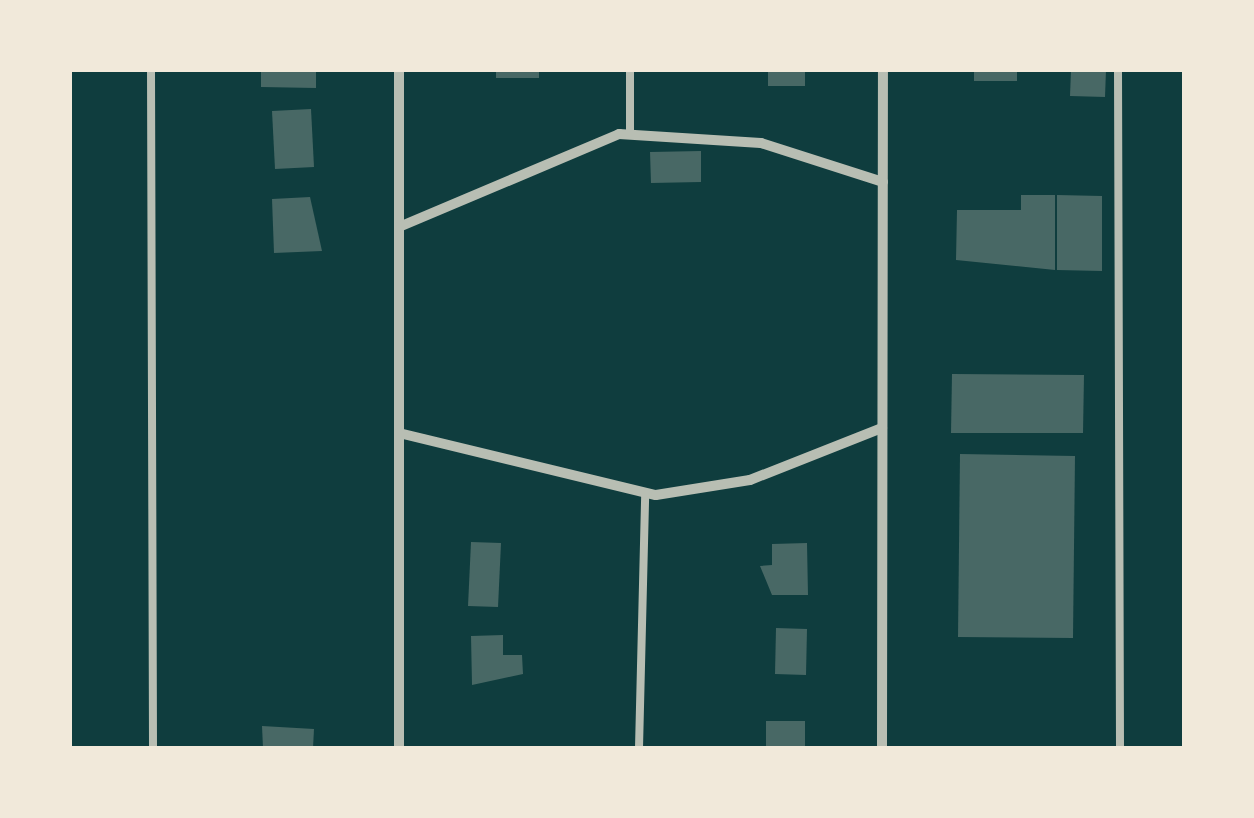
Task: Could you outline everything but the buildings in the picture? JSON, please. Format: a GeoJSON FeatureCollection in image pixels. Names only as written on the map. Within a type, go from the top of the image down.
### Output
{"type":"FeatureCollection","features":[{"type":"Feature","properties":{"kind":"street"},"geometry":{"type":"LineString","coordinates":[[399,70],[399,748]]}},
{"type":"Feature","properties":{"kind":"street"},"geometry":{"type":"LineString","coordinates":[[882,748],[883,70]]}},
{"type":"Feature","properties":{"kind":"street"},"geometry":{"type":"LineString","coordinates":[[399,228],[540,161],[630,134],[761,143],[883,182]]}},
{"type":"Feature","properties":{"kind":"street"},"geometry":{"type":"LineString","coordinates":[[399,433],[645,494],[750,480],[882,428]]}},
{"type":"Feature","properties":{"kind":"lane"},"geometry":{"type":"LineString","coordinates":[[150,70],[153,748]]}},
{"type":"Feature","properties":{"kind":"lane"},"geometry":{"type":"LineString","coordinates":[[630,70],[630,134]]}},
{"type":"Feature","properties":{"kind":"lane"},"geometry":{"type":"LineString","coordinates":[[1118,70],[1120,748]]}},
{"type":"Feature","properties":{"kind":"lane"},"geometry":{"type":"LineString","coordinates":[[639,748],[645,494]]}}]}
